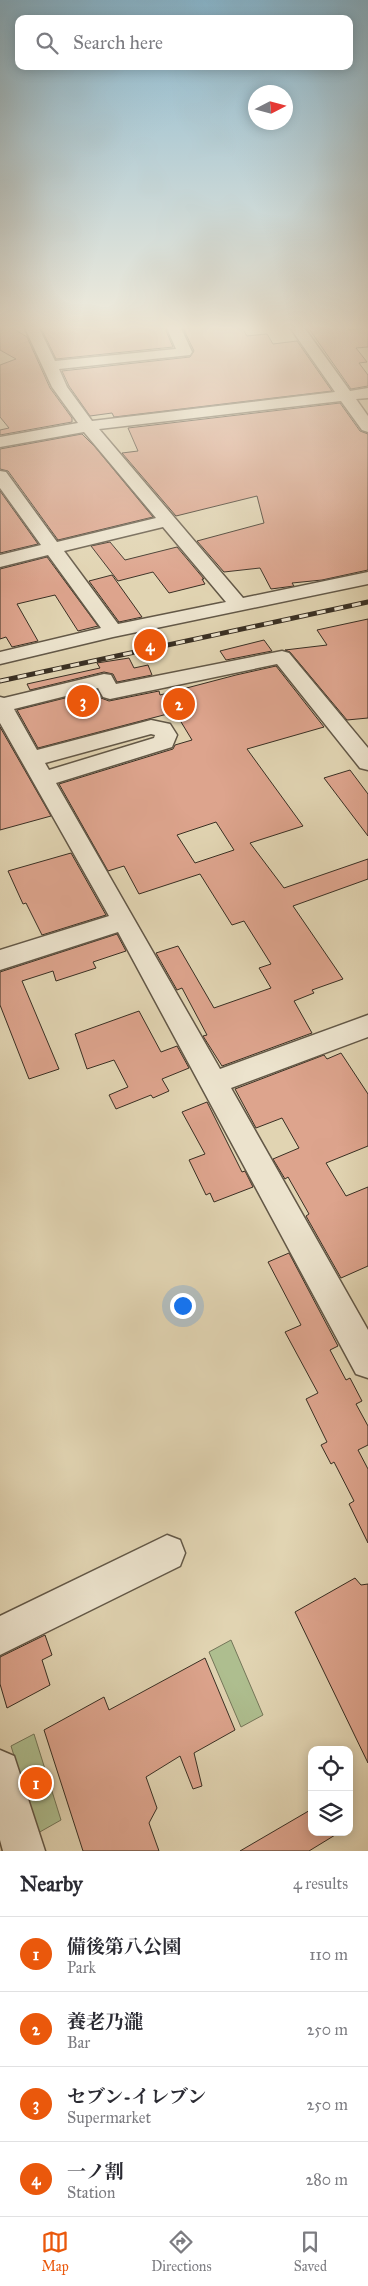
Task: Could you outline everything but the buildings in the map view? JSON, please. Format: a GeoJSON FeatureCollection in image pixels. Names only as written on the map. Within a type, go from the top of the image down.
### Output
{"type":"FeatureCollection","features":[{"type":"Feature","properties":{"kind":"street"},"geometry":{"type":"LineString","coordinates":[[78,412],[239,605]]}},
{"type":"Feature","properties":{"kind":"street"},"geometry":{"type":"LineString","coordinates":[[0,442],[88,426],[205,412]]}},
{"type":"Feature","properties":{"kind":"street"},"geometry":{"type":"LineString","coordinates":[[358,412],[368,427]]}},
{"type":"Feature","properties":{"kind":"street"},"geometry":{"type":"LineString","coordinates":[[0,476],[113,631]]}},
{"type":"Feature","properties":{"kind":"street"},"geometry":{"type":"LineString","coordinates":[[0,561],[169,520]]}},
{"type":"Feature","properties":{"kind":"street"},"geometry":{"type":"LineString","coordinates":[[0,658],[113,631],[368,578]]}},
{"type":"Feature","properties":{"kind":"street"},"geometry":{"type":"LineString","coordinates":[[368,763],[282,657],[110,692],[104,680],[1,705],[124,921],[368,1362]]}},
{"type":"Feature","properties":{"kind":"street"},"geometry":{"type":"LineString","coordinates":[[151,727],[162,729],[166,735],[164,742],[37,769],[151,727]]}},
{"type":"Feature","properties":{"kind":"street"},"geometry":{"type":"LineString","coordinates":[[0,960],[124,921]]}},
{"type":"Feature","properties":{"kind":"street"},"geometry":{"type":"LineString","coordinates":[[213,1083],[368,1026]]}},
{"type":"Feature","properties":{"kind":"street"},"geometry":{"type":"LineString","coordinates":[[0,1636],[167,1553]]}},
{"type":"Feature","properties":{"kind":"street"},"geometry":{"type":"LineString","coordinates":[[0,1770],[24,1851]]}},
{"type":"Feature","properties":{"kind":"green space"},"geometry":{"type":"Polygon","coordinates":[[[231,1640],[263,1715],[241,1727],[209,1652],[231,1640]]]}},
{"type":"Feature","properties":{"kind":"green space"},"geometry":{"type":"Polygon","coordinates":[[[34,1734],[61,1820],[38,1833],[11,1746],[34,1734]]]}},
{"type":"Feature","properties":{"kind":"railway"},"geometry":{"type":"LineString","coordinates":[[0,681],[368,602]]}},
{"type":"Feature","properties":{"kind":"place","name":"一ノ割"},"geometry":{"type":"Point","coordinates":[150,645]}},
{"type":"Feature","properties":{"kind":"place","name":"セブン-イレブン"},"geometry":{"type":"Point","coordinates":[83,701]}},
{"type":"Feature","properties":{"kind":"place","name":"養老乃瀧"},"geometry":{"type":"Point","coordinates":[179,704]}},
{"type":"Feature","properties":{"kind":"place","name":"備後第八公園"},"geometry":{"type":"Point","coordinates":[36,1783]}}]}
